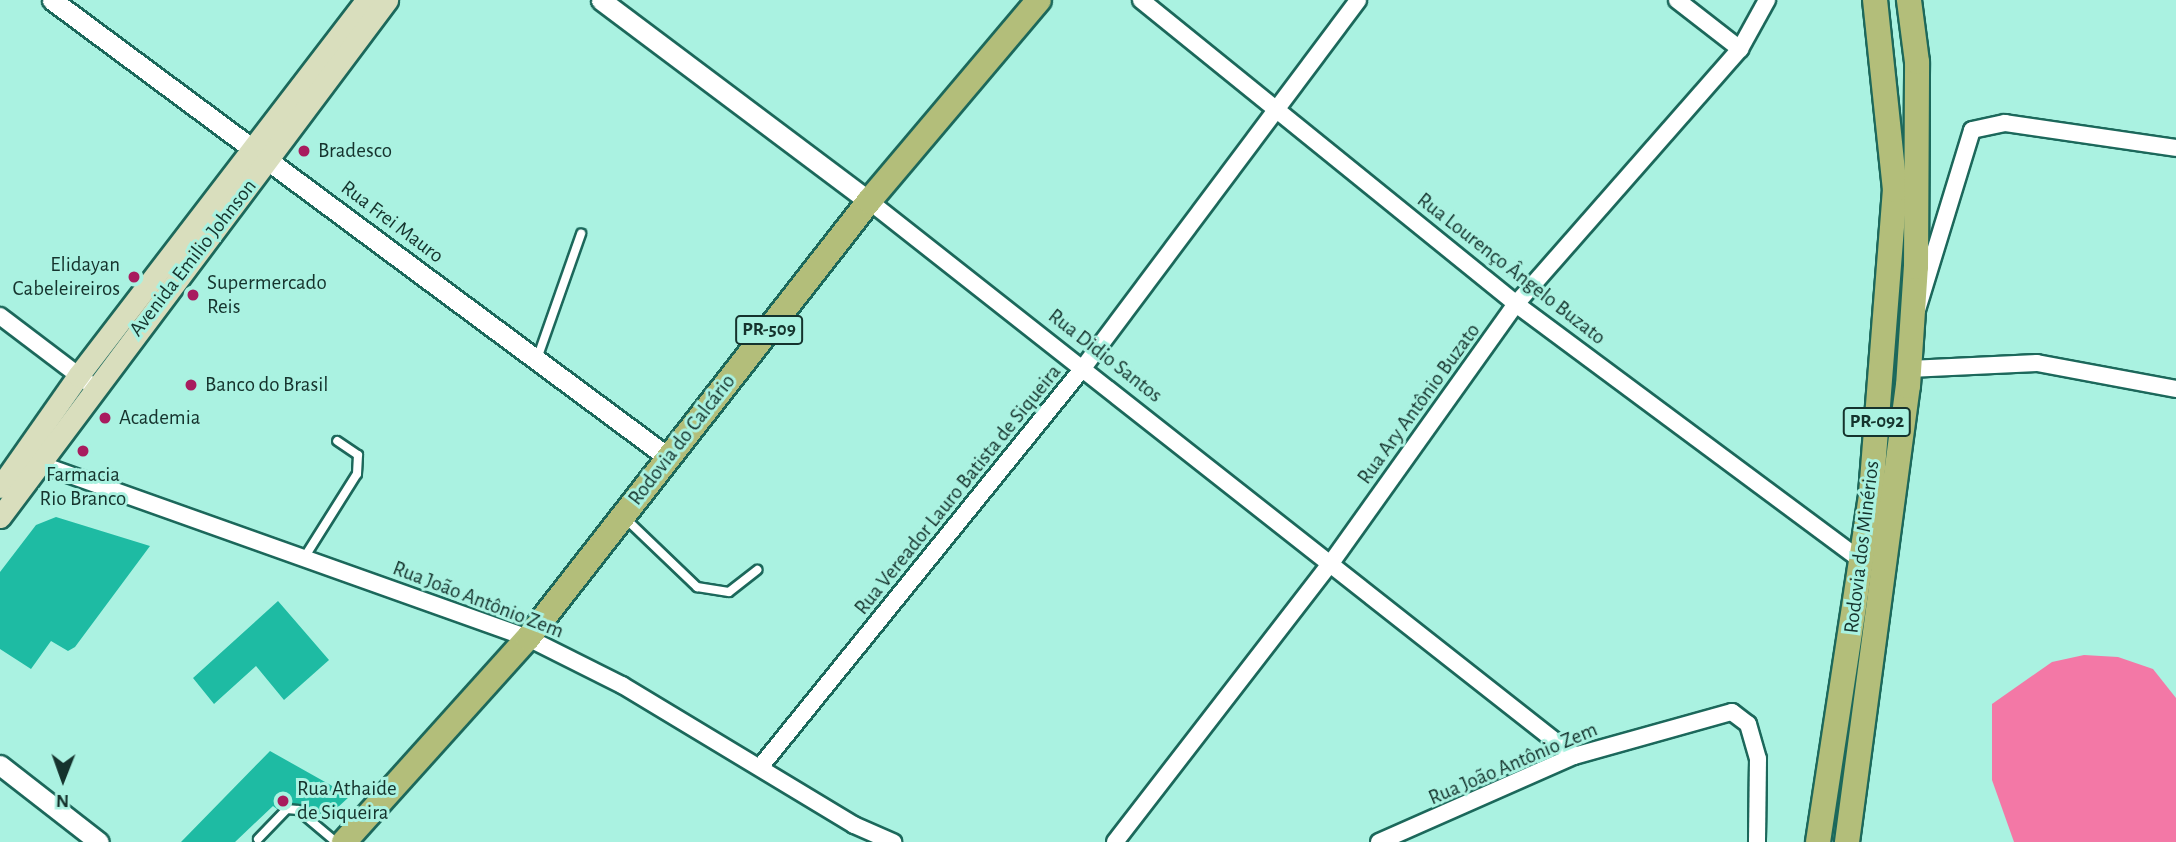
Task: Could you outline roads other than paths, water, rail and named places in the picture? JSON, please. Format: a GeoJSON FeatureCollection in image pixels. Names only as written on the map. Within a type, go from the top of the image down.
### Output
{"type":"FeatureCollection","features":[{"type":"Feature","properties":{"kind":"main road","name":"Avenida Emilio Johnson"},"geometry":{"type":"LineString","coordinates":[[261,154],[367,0]]}},
{"type":"Feature","properties":{"kind":"main road","name":"Avenida Emilio Johnson"},"geometry":{"type":"LineString","coordinates":[[0,517],[29,461],[86,381],[261,154],[387,0]]}},
{"type":"Feature","properties":{"kind":"main road","name":"Rodovia do Calcário"},"geometry":{"type":"LineString","coordinates":[[344,842],[528,638],[869,201],[1039,0]]}},
{"type":"Feature","properties":{"kind":"main road","name":"Rodovia dos Minérios"},"geometry":{"type":"LineString","coordinates":[[1818,842],[1863,562],[1895,190],[1875,0]]}},
{"type":"Feature","properties":{"kind":"main road","name":"Rodovia dos Minérios"},"geometry":{"type":"LineString","coordinates":[[1847,842],[1909,369],[1913,318],[1917,62],[1909,0]]}},
{"type":"Feature","properties":{"kind":"main road","name":"Avenida Emilio Johnson"},"geometry":{"type":"LineString","coordinates":[[0,487],[29,461]]}},
{"type":"Feature","properties":{"kind":"street","name":"Rua Frei Mauro"},"geometry":{"type":"LineString","coordinates":[[52,0],[669,458]]}},
{"type":"Feature","properties":{"kind":"street","name":"Rua Didio Santos"},"geometry":{"type":"LineString","coordinates":[[601,0],[869,201],[1574,756]]}},
{"type":"Feature","properties":{"kind":"street","name":"Rua Lourenço Ângelo Buzato"},"geometry":{"type":"LineString","coordinates":[[1141,0],[1516,304],[1863,562]]}},
{"type":"Feature","properties":{"kind":"street","name":"Rua Vereador Lauro Batista de Siqueira"},"geometry":{"type":"LineString","coordinates":[[761,766],[1083,368],[1275,106],[1359,0]]}},
{"type":"Feature","properties":{"kind":"street"},"geometry":{"type":"LineString","coordinates":[[1677,0],[1740,49]]}},
{"type":"Feature","properties":{"kind":"street","name":"Rua Ary Antônio Buzato"},"geometry":{"type":"LineString","coordinates":[[1115,842],[1331,563],[1516,304],[1740,49],[1767,0]]}},
{"type":"Feature","properties":{"kind":"street"},"geometry":{"type":"LineString","coordinates":[[1913,318],[1926,292],[1972,130],[2006,123],[2176,148]]}},
{"type":"Feature","properties":{"kind":"street"},"geometry":{"type":"LineString","coordinates":[[0,316],[86,381]]}},
{"type":"Feature","properties":{"kind":"street"},"geometry":{"type":"LineString","coordinates":[[1909,369],[2037,363],[2176,389]]}},
{"type":"Feature","properties":{"kind":"street","name":"Rua João Antônio Zem"},"geometry":{"type":"LineString","coordinates":[[29,461],[528,638],[622,685],[893,842]]}},
{"type":"Feature","properties":{"kind":"street","name":"Rua João Antônio Zem"},"geometry":{"type":"LineString","coordinates":[[1379,842],[1574,756],[1732,712],[1748,724],[1758,759],[1757,842]]}},
{"type":"Feature","properties":{"kind":"street"},"geometry":{"type":"LineString","coordinates":[[0,765],[99,842]]}},
{"type":"Feature","properties":{"kind":"lane"},"geometry":{"type":"LineString","coordinates":[[537,359],[581,234]]}},
{"type":"Feature","properties":{"kind":"lane"},"geometry":{"type":"LineString","coordinates":[[304,558],[357,474],[358,455],[337,441]]}},
{"type":"Feature","properties":{"kind":"lane"},"geometry":{"type":"LineString","coordinates":[[623,516],[696,587],[729,592],[757,570]]}},
{"type":"Feature","properties":{"kind":"lane"},"geometry":{"type":"LineString","coordinates":[[258,839],[288,809],[298,810],[336,842]]}},
{"type":"Feature","properties":{"kind":"place","name":"Bradesco"},"geometry":{"type":"Point","coordinates":[304,151]}},
{"type":"Feature","properties":{"kind":"place","name":"Elidayan Cabeleireiros"},"geometry":{"type":"Point","coordinates":[134,277]}},
{"type":"Feature","properties":{"kind":"place","name":"Supermercado Reis"},"geometry":{"type":"Point","coordinates":[193,295]}},
{"type":"Feature","properties":{"kind":"place","name":"Banco do Brasil"},"geometry":{"type":"Point","coordinates":[191,385]}},
{"type":"Feature","properties":{"kind":"place","name":"Academia"},"geometry":{"type":"Point","coordinates":[105,418]}},
{"type":"Feature","properties":{"kind":"place","name":"Farmacia Rio Branco"},"geometry":{"type":"Point","coordinates":[83,451]}},
{"type":"Feature","properties":{"kind":"place","name":"Rua Athaide de Siqueira"},"geometry":{"type":"Point","coordinates":[283,801]}}]}
